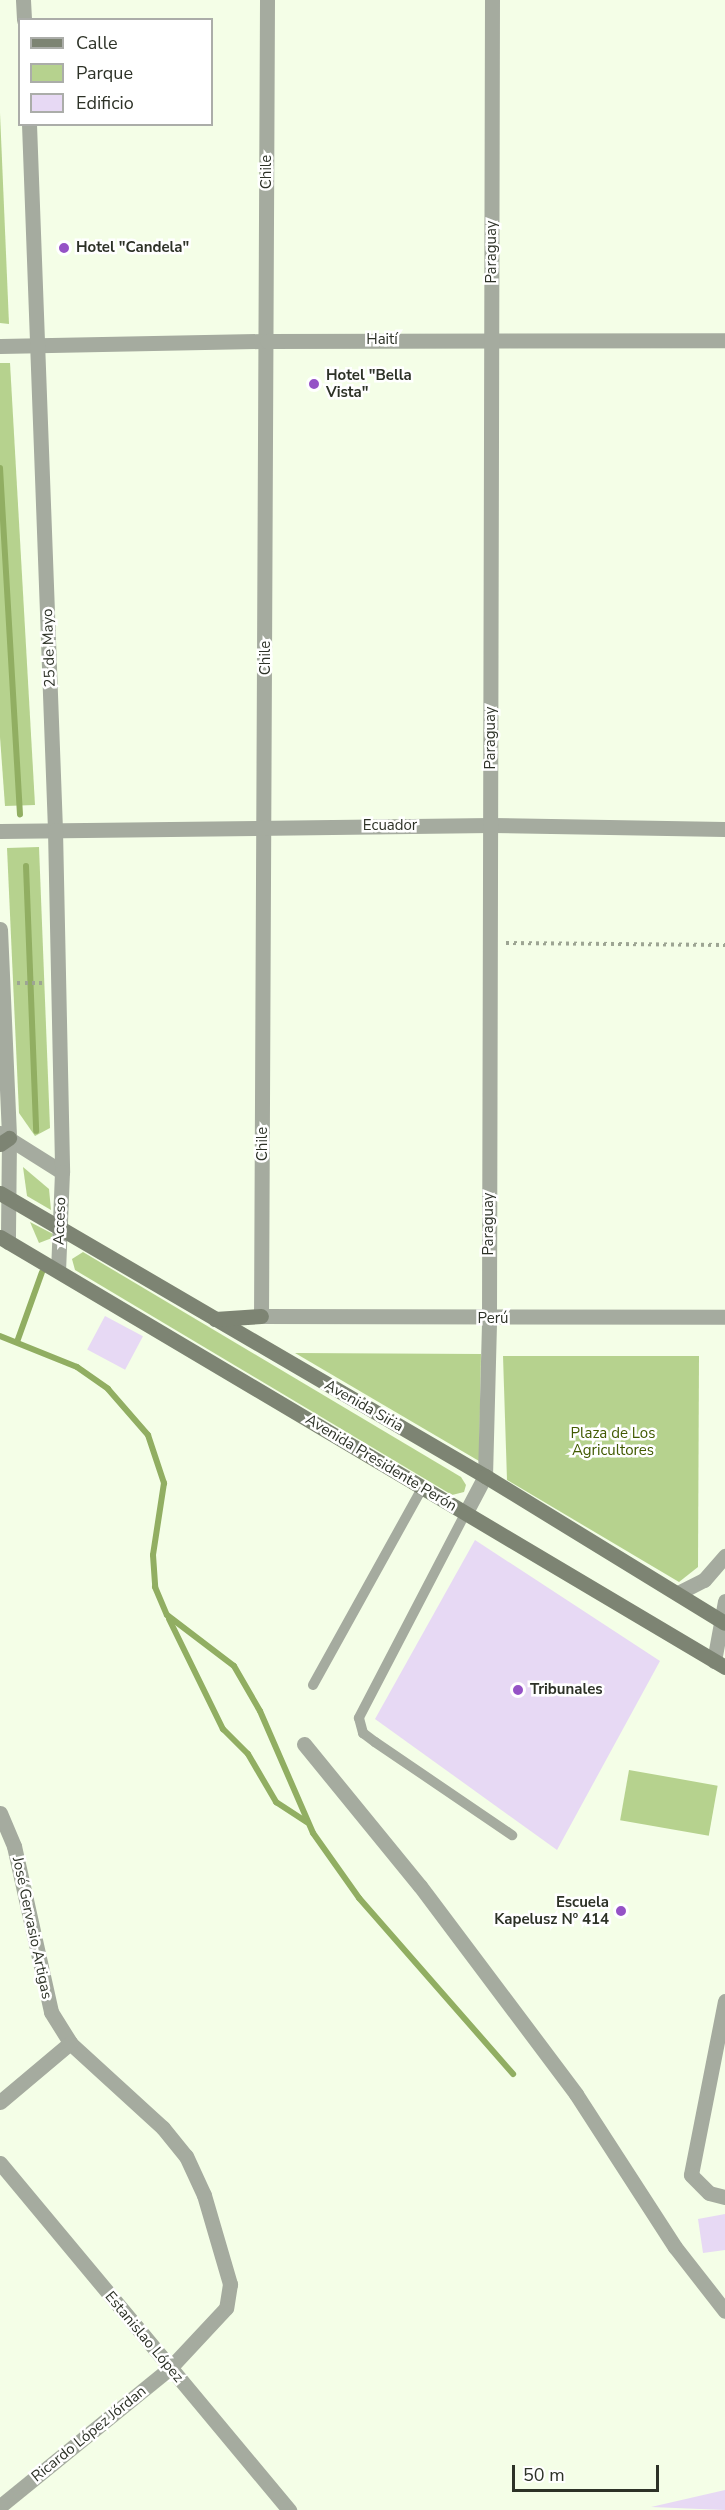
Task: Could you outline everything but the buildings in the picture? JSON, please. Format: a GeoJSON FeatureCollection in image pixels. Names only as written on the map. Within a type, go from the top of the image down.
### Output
{"type":"FeatureCollection","features":[{"type":"Feature","properties":{"kind":"main road","name":"Avenida Siria"},"geometry":{"type":"LineString","coordinates":[[5,1195],[485,1476],[723,1622]]}},
{"type":"Feature","properties":{"kind":"main road","name":"Avenida Presidente Perón"},"geometry":{"type":"LineString","coordinates":[[4,1239],[720,1664]]}},
{"type":"Feature","properties":{"kind":"main road"},"geometry":{"type":"LineString","coordinates":[[215,1319],[261,1316]]}},
{"type":"Feature","properties":{"kind":"street"},"geometry":{"type":"LineString","coordinates":[[23,0],[24,18]]}},
{"type":"Feature","properties":{"kind":"street","name":"Chile"},"geometry":{"type":"LineString","coordinates":[[261,1316],[267,0]]}},
{"type":"Feature","properties":{"kind":"street","name":"Paraguay"},"geometry":{"type":"LineString","coordinates":[[485,1476],[489,1319],[492,0]]}},
{"type":"Feature","properties":{"kind":"street","name":"25 de Mayo"},"geometry":{"type":"LineString","coordinates":[[29,126],[56,830],[62,1172]]}},
{"type":"Feature","properties":{"kind":"street","name":"Haití"},"geometry":{"type":"LineString","coordinates":[[3,346],[39,348],[267,341],[725,340]]}},
{"type":"Feature","properties":{"kind":"street","name":"Ecuador"},"geometry":{"type":"LineString","coordinates":[[6,831],[491,825],[725,829]]}},
{"type":"Feature","properties":{"kind":"street"},"geometry":{"type":"LineString","coordinates":[[0,929],[4,1239]]}},
{"type":"Feature","properties":{"kind":"street"},"geometry":{"type":"LineString","coordinates":[[3,1138],[62,1172]]}},
{"type":"Feature","properties":{"kind":"street","name":"Acceso"},"geometry":{"type":"LineString","coordinates":[[58,1270],[62,1172]]}},
{"type":"Feature","properties":{"kind":"street","name":"Perú"},"geometry":{"type":"LineString","coordinates":[[261,1316],[489,1319],[725,1317]]}},
{"type":"Feature","properties":{"kind":"street"},"geometry":{"type":"LineString","coordinates":[[465,1514],[485,1476]]}},
{"type":"Feature","properties":{"kind":"street"},"geometry":{"type":"LineString","coordinates":[[678,1593],[705,1580],[725,1556]]}},
{"type":"Feature","properties":{"kind":"street"},"geometry":{"type":"LineString","coordinates":[[720,1664],[725,1601]]}},
{"type":"Feature","properties":{"kind":"street"},"geometry":{"type":"LineString","coordinates":[[304,1744],[420,1886],[569,2085],[675,2247],[725,2311]]}},
{"type":"Feature","properties":{"kind":"street","name":"José Gervasio Artigas"},"geometry":{"type":"LineString","coordinates":[[0,1813],[14,1846],[51,2012],[70,2043],[163,2128],[186,2156],[204,2195],[226,2268],[230,2284],[226,2308]]}},
{"type":"Feature","properties":{"kind":"street"},"geometry":{"type":"LineString","coordinates":[[725,2001],[713,2051],[708,2098],[691,2175],[709,2193],[725,2197]]}},
{"type":"Feature","properties":{"kind":"street"},"geometry":{"type":"LineString","coordinates":[[0,2102],[70,2043]]}},
{"type":"Feature","properties":{"kind":"street"},"geometry":{"type":"LineString","coordinates":[[713,2051],[725,2065]]}},
{"type":"Feature","properties":{"kind":"street","name":"Estanislao López"},"geometry":{"type":"LineString","coordinates":[[0,2163],[290,2510]]}},
{"type":"Feature","properties":{"kind":"street","name":"Ricardo López Jórdan"},"geometry":{"type":"LineString","coordinates":[[0,2506],[170,2368],[226,2308]]}},
{"type":"Feature","properties":{"kind":"lane"},"geometry":{"type":"LineString","coordinates":[[313,1685],[422,1488]]}},
{"type":"Feature","properties":{"kind":"lane"},"geometry":{"type":"LineString","coordinates":[[465,1514],[359,1718],[363,1733],[512,1835]]}},
{"type":"Feature","properties":{"kind":"path"},"geometry":{"type":"LineString","coordinates":[[490,943],[725,945]]}},
{"type":"Feature","properties":{"kind":"path"},"geometry":{"type":"LineString","coordinates":[[22,983],[38,983]]}},
{"type":"Feature","properties":{"kind":"green space"},"geometry":{"type":"Polygon","coordinates":[[[0,113],[9,324],[0,323],[0,113]]]}},
{"type":"Feature","properties":{"kind":"green space"},"geometry":{"type":"Polygon","coordinates":[[[0,363],[10,363],[35,805],[5,806],[0,737],[0,363]]]}},
{"type":"Feature","properties":{"kind":"green space"},"geometry":{"type":"Polygon","coordinates":[[[39,847],[50,1128],[35,1136],[19,1113],[7,848],[39,847]]]}},
{"type":"Feature","properties":{"kind":"green space"},"geometry":{"type":"Polygon","coordinates":[[[23,1167],[49,1189],[51,1210],[27,1196],[23,1167]]]}},
{"type":"Feature","properties":{"kind":"green space"},"geometry":{"type":"Polygon","coordinates":[[[30,1222],[53,1234],[52,1238],[39,1243],[30,1222]]]}},
{"type":"Feature","properties":{"kind":"green space"},"geometry":{"type":"Polygon","coordinates":[[[83,1252],[461,1477],[466,1485],[464,1492],[452,1495],[75,1270],[72,1259],[83,1252]]]}},
{"type":"Feature","properties":{"kind":"green space"},"geometry":{"type":"Polygon","coordinates":[[[295,1353],[481,1354],[479,1461],[295,1353]]]}},
{"type":"Feature","properties":{"kind":"green space","name":"Plaza de Los Agricultores"},"geometry":{"type":"Polygon","coordinates":[[[503,1356],[699,1356],[698,1567],[679,1582],[507,1480],[503,1356]]]}},
{"type":"Feature","properties":{"kind":"green space"},"geometry":{"type":"Polygon","coordinates":[[[629,1770],[718,1786],[709,1836],[620,1820],[629,1770]]]}},
{"type":"Feature","properties":{"kind":"waterway"},"geometry":{"type":"LineString","coordinates":[[0,468],[20,814]]}},
{"type":"Feature","properties":{"kind":"waterway"},"geometry":{"type":"LineString","coordinates":[[26,866],[36,1131]]}},
{"type":"Feature","properties":{"kind":"waterway"},"geometry":{"type":"LineString","coordinates":[[17,1342],[42,1272]]}},
{"type":"Feature","properties":{"kind":"waterway"},"geometry":{"type":"LineString","coordinates":[[0,1336],[77,1367],[108,1389],[148,1435],[164,1483],[153,1555],[155,1587],[167,1615],[234,1666],[260,1711],[313,1833],[359,1898],[513,2074]]}},
{"type":"Feature","properties":{"kind":"waterway"},"geometry":{"type":"LineString","coordinates":[[169,1619],[223,1729],[248,1754],[276,1802],[307,1822]]}},
{"type":"Feature","properties":{"kind":"place","name":"Hotel \"Candela\""},"geometry":{"type":"Point","coordinates":[64,248]}},
{"type":"Feature","properties":{"kind":"place","name":"Hotel \"Bella Vista\""},"geometry":{"type":"Point","coordinates":[314,384]}},
{"type":"Feature","properties":{"kind":"place","name":"Tribunales"},"geometry":{"type":"Point","coordinates":[518,1690]}},
{"type":"Feature","properties":{"kind":"place","name":"Escuela Kapelusz Nº 414"},"geometry":{"type":"Point","coordinates":[621,1911]}}]}
